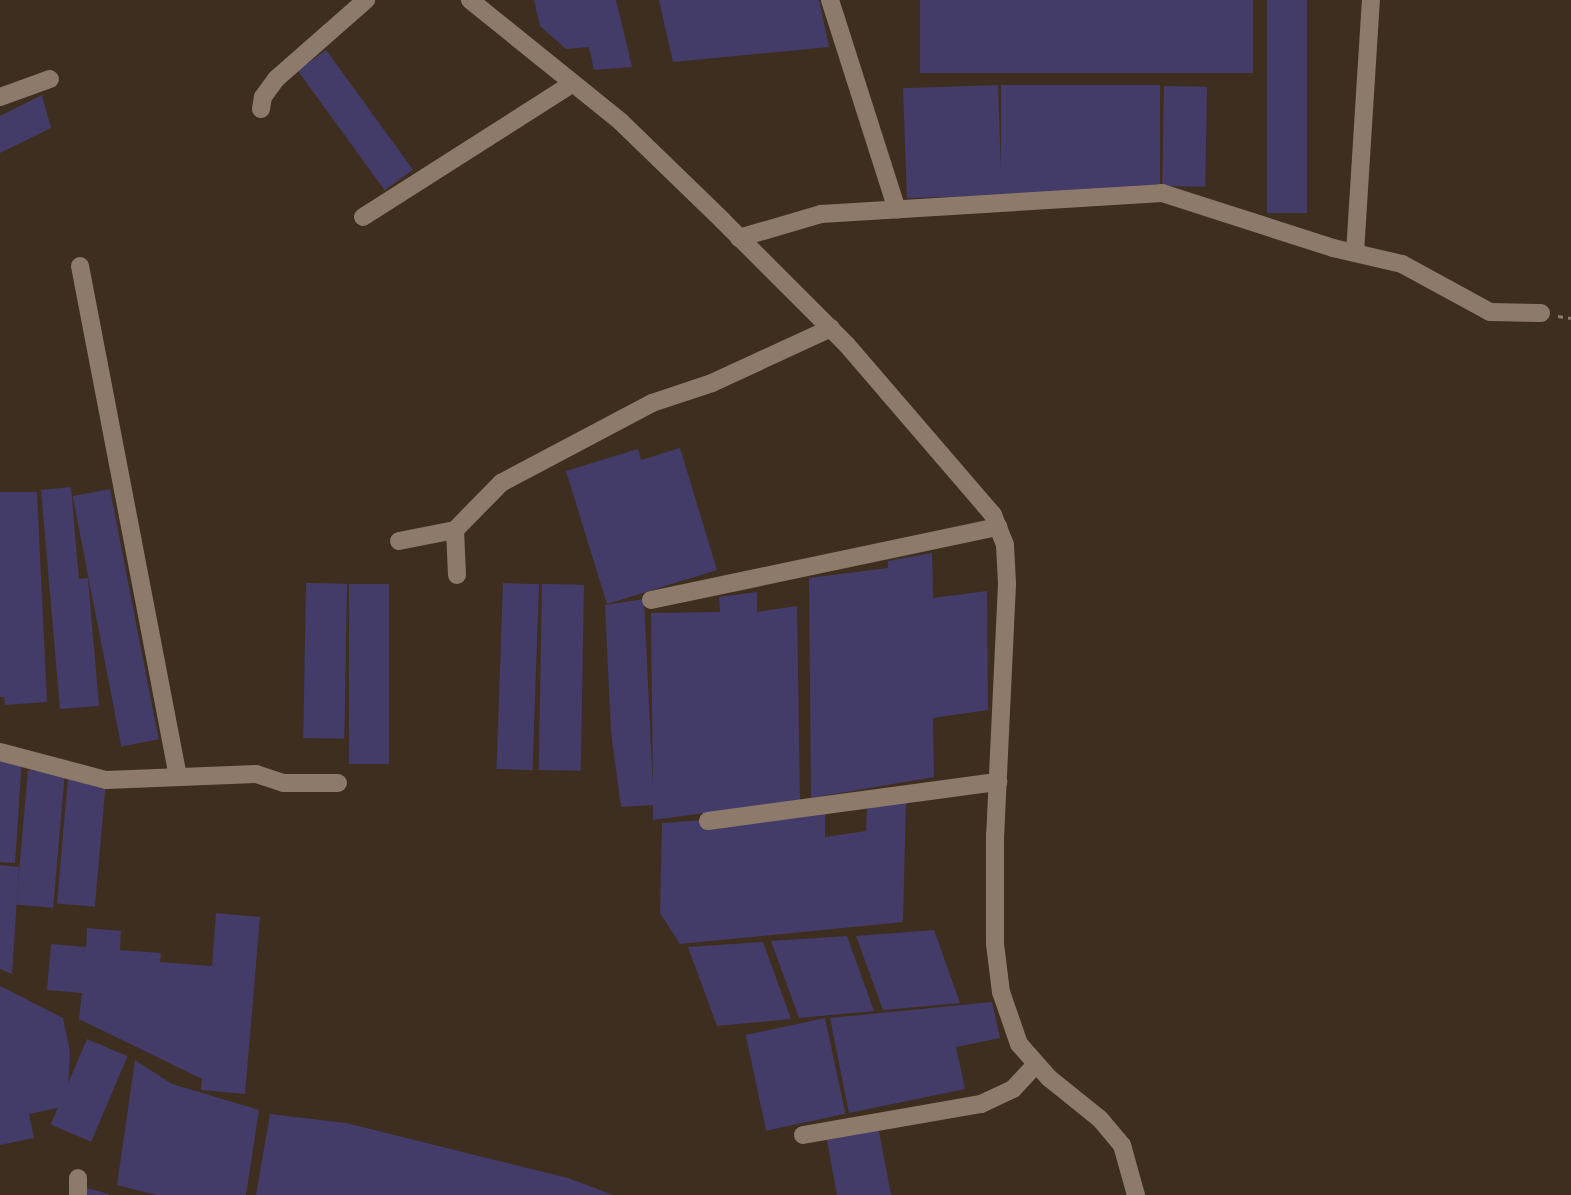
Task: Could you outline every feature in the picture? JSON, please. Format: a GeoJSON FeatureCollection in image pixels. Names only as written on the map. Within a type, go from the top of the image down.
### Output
{"type":"FeatureCollection","features":[{"type":"Feature","properties":{"kind":"street"},"geometry":{"type":"LineString","coordinates":[[261,110],[263,97],[276,79],[366,0]]}},
{"type":"Feature","properties":{"kind":"street"},"geometry":{"type":"LineString","coordinates":[[470,0],[621,122],[831,328],[959,471],[998,527],[1005,545],[1007,584],[998,782],[995,944],[1001,992],[1019,1044],[1036,1064],[1100,1119],[1122,1145],[1136,1195]]}},
{"type":"Feature","properties":{"kind":"street"},"geometry":{"type":"LineString","coordinates":[[830,0],[897,210]]}},
{"type":"Feature","properties":{"kind":"street"},"geometry":{"type":"LineString","coordinates":[[1355,253],[1371,0]]}},
{"type":"Feature","properties":{"kind":"street"},"geometry":{"type":"LineString","coordinates":[[0,97],[50,79]]}},
{"type":"Feature","properties":{"kind":"street"},"geometry":{"type":"LineString","coordinates":[[363,217],[573,83]]}},
{"type":"Feature","properties":{"kind":"street"},"geometry":{"type":"LineString","coordinates":[[739,237],[821,214],[1162,194],[1355,253],[1402,264],[1490,312],[1541,313]]}},
{"type":"Feature","properties":{"kind":"street"},"geometry":{"type":"LineString","coordinates":[[80,266],[178,778]]}},
{"type":"Feature","properties":{"kind":"street"},"geometry":{"type":"LineString","coordinates":[[399,541],[455,530],[501,483],[652,403],[712,383],[831,328]]}},
{"type":"Feature","properties":{"kind":"street"},"geometry":{"type":"LineString","coordinates":[[652,600],[998,527]]}},
{"type":"Feature","properties":{"kind":"street"},"geometry":{"type":"LineString","coordinates":[[455,530],[457,575]]}},
{"type":"Feature","properties":{"kind":"street"},"geometry":{"type":"LineString","coordinates":[[0,752],[106,780],[256,775],[284,783],[338,783]]}},
{"type":"Feature","properties":{"kind":"street"},"geometry":{"type":"LineString","coordinates":[[708,821],[998,782]]}},
{"type":"Feature","properties":{"kind":"street"},"geometry":{"type":"LineString","coordinates":[[803,1135],[981,1104],[1013,1089],[1036,1064]]}},
{"type":"Feature","properties":{"kind":"building"},"geometry":{"type":"Polygon","coordinates":[[[534,0],[616,0],[632,67],[594,70],[589,47],[566,49],[540,26],[534,0]]]}},
{"type":"Feature","properties":{"kind":"building"},"geometry":{"type":"Polygon","coordinates":[[[659,0],[819,0],[829,47],[673,62],[659,0]]]}},
{"type":"Feature","properties":{"kind":"building"},"geometry":{"type":"Polygon","coordinates":[[[920,0],[1253,0],[1253,73],[920,73],[920,0]]]}},
{"type":"Feature","properties":{"kind":"building"},"geometry":{"type":"Polygon","coordinates":[[[1267,0],[1307,0],[1307,213],[1267,213],[1267,0]]]}},
{"type":"Feature","properties":{"kind":"building"},"geometry":{"type":"Polygon","coordinates":[[[326,50],[413,170],[385,190],[298,71],[326,50]]]}},
{"type":"Feature","properties":{"kind":"building"},"geometry":{"type":"Polygon","coordinates":[[[998,85],[1002,195],[907,198],[903,88],[998,85]]]}},
{"type":"Feature","properties":{"kind":"building"},"geometry":{"type":"Polygon","coordinates":[[[1001,85],[1160,85],[1160,195],[1001,195],[1001,85]]]}},
{"type":"Feature","properties":{"kind":"building"},"geometry":{"type":"Polygon","coordinates":[[[1164,86],[1207,87],[1205,187],[1162,186],[1164,86]]]}},
{"type":"Feature","properties":{"kind":"building"},"geometry":{"type":"Polygon","coordinates":[[[42,95],[51,128],[0,153],[0,116],[42,95]]]}},
{"type":"Feature","properties":{"kind":"building"},"geometry":{"type":"Polygon","coordinates":[[[680,448],[717,570],[607,604],[566,471],[638,449],[641,460],[680,448]]]}},
{"type":"Feature","properties":{"kind":"building"},"geometry":{"type":"Polygon","coordinates":[[[71,487],[79,579],[88,578],[99,706],[60,709],[41,490],[71,487]]]}},
{"type":"Feature","properties":{"kind":"building"},"geometry":{"type":"Polygon","coordinates":[[[110,489],[159,739],[121,747],[73,496],[110,489]]]}},
{"type":"Feature","properties":{"kind":"building"},"geometry":{"type":"Polygon","coordinates":[[[0,492],[37,492],[47,702],[5,705],[4,697],[0,697],[0,492]]]}},
{"type":"Feature","properties":{"kind":"building"},"geometry":{"type":"Polygon","coordinates":[[[932,553],[933,598],[987,591],[988,710],[933,718],[934,777],[811,798],[809,578],[888,568],[888,561],[932,553]]]}},
{"type":"Feature","properties":{"kind":"building"},"geometry":{"type":"Polygon","coordinates":[[[306,583],[347,584],[344,739],[303,738],[306,583]]]}},
{"type":"Feature","properties":{"kind":"building"},"geometry":{"type":"Polygon","coordinates":[[[503,583],[539,584],[532,770],[497,769],[503,583]]]}},
{"type":"Feature","properties":{"kind":"building"},"geometry":{"type":"Polygon","coordinates":[[[349,584],[389,584],[389,764],[349,764],[349,584]]]}},
{"type":"Feature","properties":{"kind":"building"},"geometry":{"type":"Polygon","coordinates":[[[542,584],[584,585],[581,771],[539,770],[542,584]]]}},
{"type":"Feature","properties":{"kind":"building"},"geometry":{"type":"Polygon","coordinates":[[[757,592],[757,612],[797,606],[800,800],[653,820],[653,805],[621,807],[611,732],[605,605],[644,599],[653,790],[651,613],[720,612],[719,597],[757,592]]]}},
{"type":"Feature","properties":{"kind":"building"},"geometry":{"type":"Polygon","coordinates":[[[0,754],[22,758],[15,863],[0,862],[0,754]]]}},
{"type":"Feature","properties":{"kind":"building"},"geometry":{"type":"Polygon","coordinates":[[[28,770],[65,773],[53,908],[16,904],[28,770]]]}},
{"type":"Feature","properties":{"kind":"building"},"geometry":{"type":"Polygon","coordinates":[[[68,778],[106,781],[95,907],[57,904],[68,778]]]}},
{"type":"Feature","properties":{"kind":"building"},"geometry":{"type":"Polygon","coordinates":[[[906,800],[903,922],[680,944],[660,913],[662,823],[825,811],[825,837],[866,831],[867,805],[906,800]]]}},
{"type":"Feature","properties":{"kind":"building"},"geometry":{"type":"Polygon","coordinates":[[[0,865],[19,867],[12,974],[0,969],[0,865]]]}},
{"type":"Feature","properties":{"kind":"building"},"geometry":{"type":"Polygon","coordinates":[[[216,913],[260,917],[245,1094],[201,1090],[202,1079],[79,1019],[82,993],[47,990],[51,944],[86,947],[87,928],[121,931],[120,950],[161,953],[160,962],[212,966],[216,913]]]}},
{"type":"Feature","properties":{"kind":"building"},"geometry":{"type":"Polygon","coordinates":[[[934,930],[960,1003],[883,1010],[856,936],[934,930]]]}},
{"type":"Feature","properties":{"kind":"building"},"geometry":{"type":"Polygon","coordinates":[[[847,936],[874,1011],[799,1018],[771,941],[847,936]]]}},
{"type":"Feature","properties":{"kind":"building"},"geometry":{"type":"Polygon","coordinates":[[[763,942],[791,1019],[717,1026],[688,947],[763,942]]]}},
{"type":"Feature","properties":{"kind":"building"},"geometry":{"type":"Polygon","coordinates":[[[0,986],[63,1018],[70,1052],[67,1106],[29,1114],[34,1138],[0,1145],[0,986]]]}},
{"type":"Feature","properties":{"kind":"building"},"geometry":{"type":"Polygon","coordinates":[[[992,1002],[1000,1038],[956,1047],[965,1089],[849,1113],[830,1018],[992,1002]]]}},
{"type":"Feature","properties":{"kind":"building"},"geometry":{"type":"Polygon","coordinates":[[[825,1018],[845,1114],[766,1131],[746,1035],[825,1018]]]}},
{"type":"Feature","properties":{"kind":"building"},"geometry":{"type":"Polygon","coordinates":[[[87,1039],[128,1056],[91,1142],[51,1125],[87,1039]]]}},
{"type":"Feature","properties":{"kind":"building"},"geometry":{"type":"Polygon","coordinates":[[[135,1060],[172,1084],[259,1110],[246,1195],[156,1195],[117,1185],[135,1060]]]}},
{"type":"Feature","properties":{"kind":"building"},"geometry":{"type":"Polygon","coordinates":[[[270,1114],[346,1123],[568,1178],[613,1195],[256,1195],[270,1114]]]}},
{"type":"Feature","properties":{"kind":"building"},"geometry":{"type":"Polygon","coordinates":[[[878,1126],[891,1195],[837,1195],[826,1135],[878,1126]]]}},
{"type":"Feature","properties":{"kind":"building"},"geometry":{"type":"Polygon","coordinates":[[[86,1188],[109,1194],[109,1195],[86,1195],[86,1188]]]}}]}
